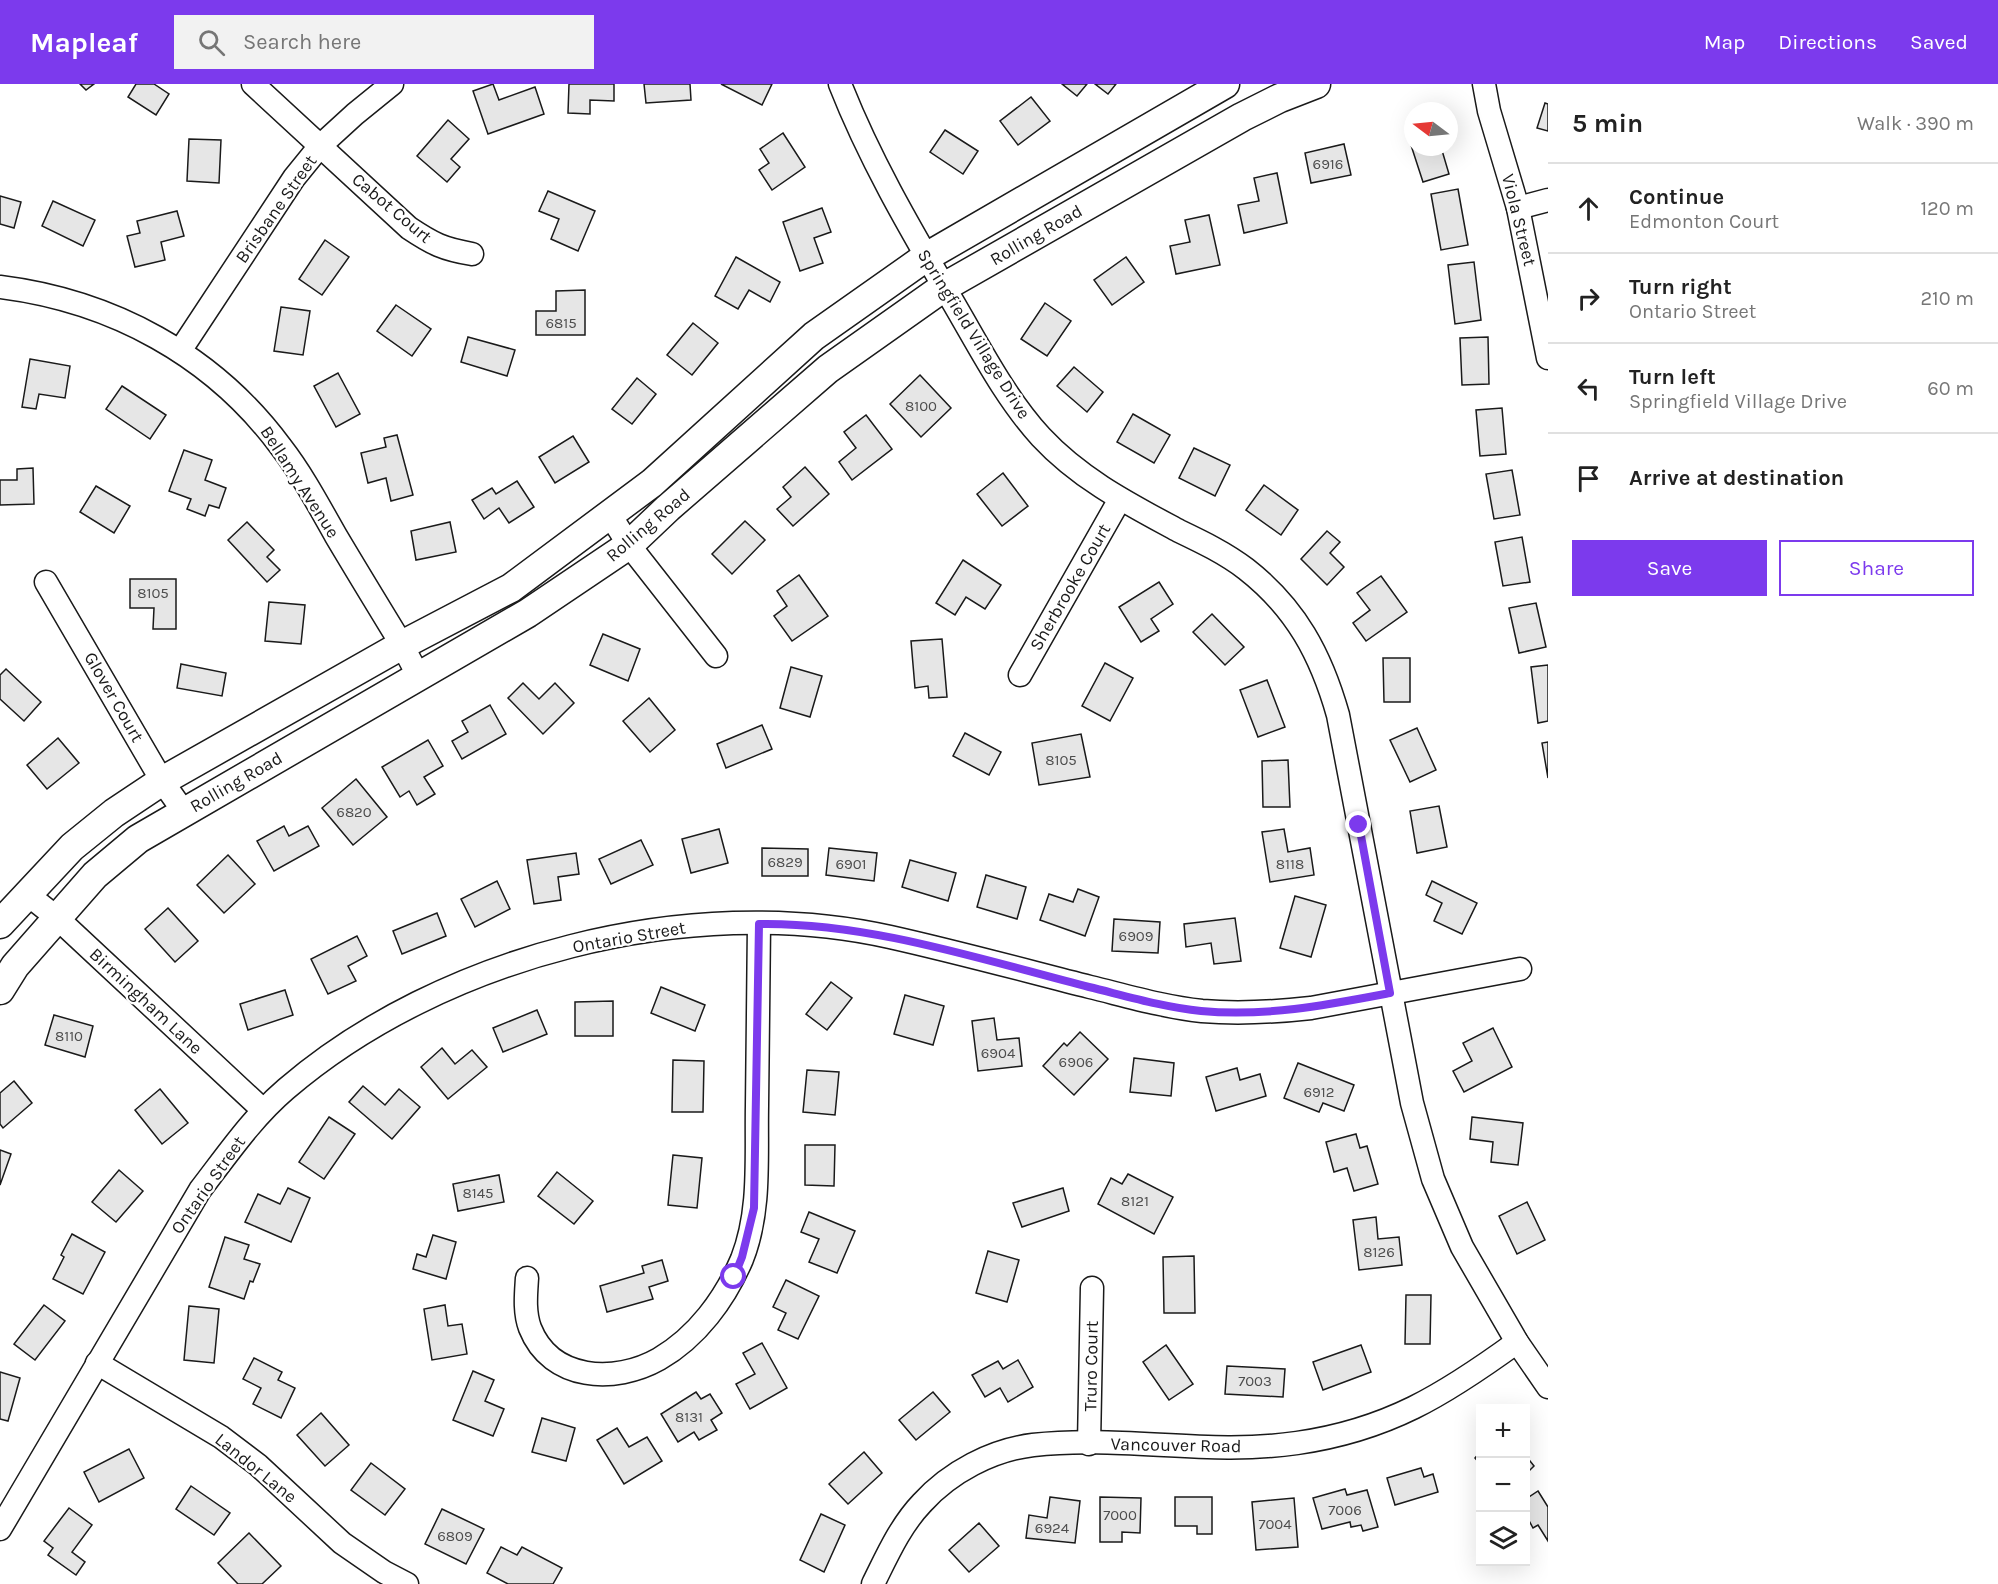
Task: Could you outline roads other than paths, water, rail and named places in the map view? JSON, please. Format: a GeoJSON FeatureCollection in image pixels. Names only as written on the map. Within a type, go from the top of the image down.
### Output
{"type":"FeatureCollection","features":[{"type":"Feature","properties":{"kind":"main road","name":"Rolling Road"},"geometry":{"type":"LineString","coordinates":[[0,924],[72,847],[114,813],[162,781],[402,645],[511,588],[652,483],[814,336],[926,257],[1225,84]]}},
{"type":"Feature","properties":{"kind":"main road","name":"Rolling Road"},"geometry":{"type":"LineString","coordinates":[[0,990],[15,966],[56,917],[95,875],[138,839],[528,613],[629,544],[828,369],[944,287],[1242,117],[1280,98],[1316,84]]}},
{"type":"Feature","properties":{"kind":"street","name":"Cabot Court"},"geometry":{"type":"LineString","coordinates":[[253,84],[409,228],[446,250],[472,254]]}},
{"type":"Feature","properties":{"kind":"street","name":"Brisbane Street"},"geometry":{"type":"LineString","coordinates":[[180,351],[294,178],[320,146],[392,84]]}},
{"type":"Feature","properties":{"kind":"street","name":"Springfield Village Drive"},"geometry":{"type":"LineString","coordinates":[[840,84],[858,130],[882,178],[993,371],[1026,419],[1042,438],[1079,472],[1120,499],[1224,555],[1245,569],[1285,606],[1313,648],[1329,681],[1338,715],[1412,1103],[1433,1179],[1462,1247],[1517,1342],[1548,1388]]}},
{"type":"Feature","properties":{"kind":"street","name":"Viola Street"},"geometry":{"type":"LineString","coordinates":[[1484,84],[1489,111],[1518,208],[1548,358]]}},
{"type":"Feature","properties":{"kind":"street"},"geometry":{"type":"LineString","coordinates":[[1518,208],[1548,200]]}},
{"type":"Feature","properties":{"kind":"street","name":"Bellamy Avenue"},"geometry":{"type":"LineString","coordinates":[[0,287],[60,298],[98,309],[137,327],[180,351],[240,399],[283,448],[419,677]]}},
{"type":"Feature","properties":{"kind":"street","name":"Sherbrooke Court"},"geometry":{"type":"LineString","coordinates":[[1020,675],[1120,499]]}},
{"type":"Feature","properties":{"kind":"street"},"geometry":{"type":"LineString","coordinates":[[610,514],[629,544],[716,656]]}},
{"type":"Feature","properties":{"kind":"street","name":"Glover Court"},"geometry":{"type":"LineString","coordinates":[[46,582],[162,781],[184,812]]}},
{"type":"Feature","properties":{"kind":"street","name":"Birmingham Lane"},"geometry":{"type":"LineString","coordinates":[[27,894],[56,917],[263,1110]]}},
{"type":"Feature","properties":{"kind":"street"},"geometry":{"type":"LineString","coordinates":[[527,1278],[525,1299],[530,1327],[541,1346],[552,1358],[571,1368],[595,1375],[627,1373],[660,1359],[690,1335],[719,1302],[742,1257],[754,1208],[759,924]]}},
{"type":"Feature","properties":{"kind":"street","name":"Ontario Street"},"geometry":{"type":"LineString","coordinates":[[0,1529],[200,1191],[263,1110],[312,1068],[350,1040],[400,1011],[457,984],[541,955],[624,934],[676,926],[759,924],[805,925],[887,936],[1143,1000],[1199,1010],[1242,1013],[1280,1012],[1520,969]]}},
{"type":"Feature","properties":{"kind":"street","name":"Truro Court"},"geometry":{"type":"LineString","coordinates":[[1089,1444],[1092,1288]]}},
{"type":"Feature","properties":{"kind":"street","name":"Vancouver Road"},"geometry":{"type":"LineString","coordinates":[[873,1584],[907,1521],[923,1502],[956,1474],[974,1463],[1033,1445],[1252,1447],[1295,1444],[1333,1437],[1377,1424],[1417,1408],[1448,1391],[1517,1342]]}},
{"type":"Feature","properties":{"kind":"street","name":"Landor Lane"},"geometry":{"type":"LineString","coordinates":[[97,1364],[220,1437],[258,1465],[342,1543],[384,1572],[407,1584]]}}]}
